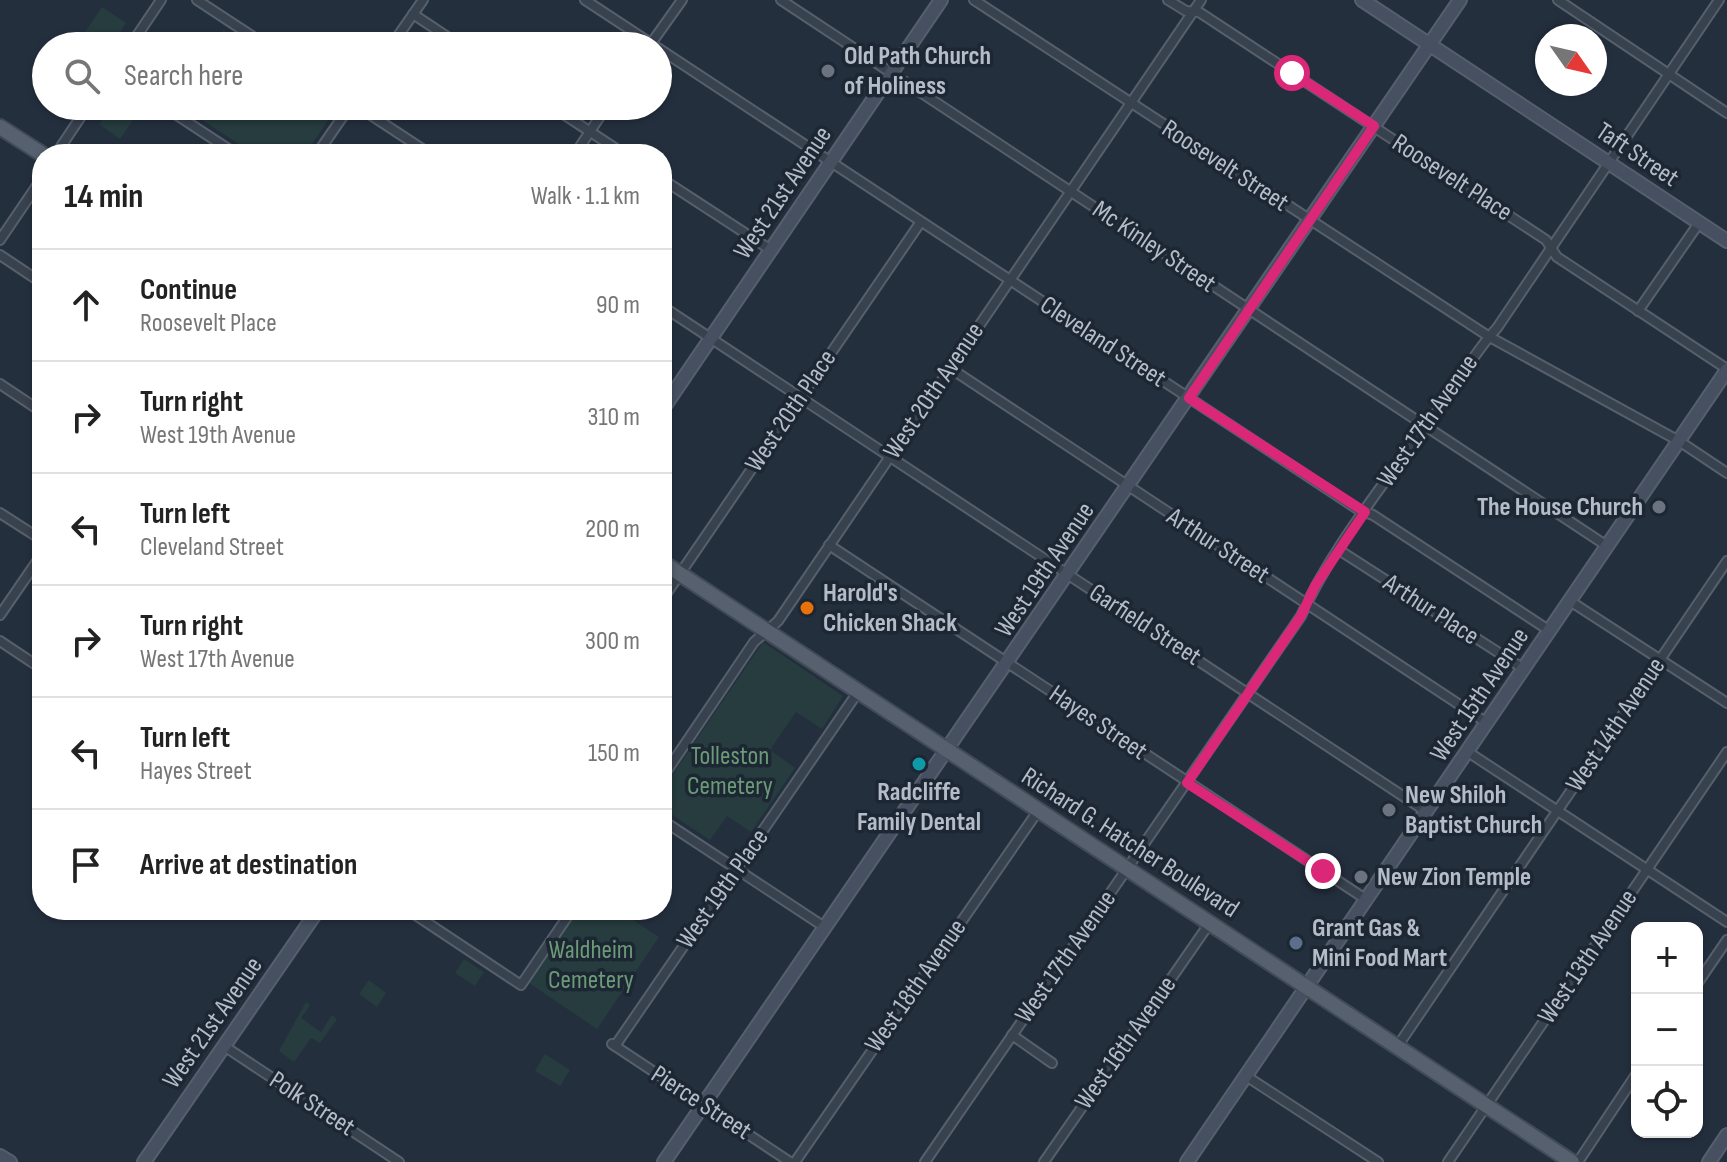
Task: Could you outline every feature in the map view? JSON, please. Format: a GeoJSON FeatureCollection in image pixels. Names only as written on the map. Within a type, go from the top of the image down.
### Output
{"type":"FeatureCollection","features":[{"type":"Feature","properties":{"kind":"main road"},"geometry":{"type":"LineString","coordinates":[[0,127],[32,148]]}},
{"type":"Feature","properties":{"kind":"main road","name":"Richard G. Hatcher Boulevard"},"geometry":{"type":"LineString","coordinates":[[672,569],[1575,1162]]}},
{"type":"Feature","properties":{"kind":"street"},"geometry":{"type":"LineString","coordinates":[[139,32],[161,0]]}},
{"type":"Feature","properties":{"kind":"street"},"geometry":{"type":"LineString","coordinates":[[197,0],[246,32]]}},
{"type":"Feature","properties":{"kind":"street"},"geometry":{"type":"LineString","coordinates":[[401,32],[423,0]]}},
{"type":"Feature","properties":{"kind":"street","name":"Cleveland Street"},"geometry":{"type":"LineString","coordinates":[[585,0],[633,32]]}},
{"type":"Feature","properties":{"kind":"street"},"geometry":{"type":"LineString","coordinates":[[663,32],[682,0]]}},
{"type":"Feature","properties":{"kind":"street","name":"Mc Kinley Street"},"geometry":{"type":"LineString","coordinates":[[781,0],[1607,546]]}},
{"type":"Feature","properties":{"kind":"street","name":"West 21st Avenue"},"geometry":{"type":"LineString","coordinates":[[672,395],[941,0]]}},
{"type":"Feature","properties":{"kind":"street","name":"Roosevelt Street"},"geometry":{"type":"LineString","coordinates":[[974,0],[1488,336],[1679,441],[1727,473]]}},
{"type":"Feature","properties":{"kind":"street","name":"Roosevelt Place"},"geometry":{"type":"LineString","coordinates":[[1168,0],[1186,11],[1202,14],[1374,126],[1546,240],[1557,257],[1727,370]]}},
{"type":"Feature","properties":{"kind":"street","name":"West 20th Avenue"},"geometry":{"type":"LineString","coordinates":[[672,763],[754,642],[778,621],[1201,0]]}},
{"type":"Feature","properties":{"kind":"street","name":"Taft Street"},"geometry":{"type":"LineString","coordinates":[[1362,0],[1727,241]]}},
{"type":"Feature","properties":{"kind":"street","name":"West 19th Avenue"},"geometry":{"type":"LineString","coordinates":[[664,1162],[948,752],[1460,0]]}},
{"type":"Feature","properties":{"kind":"street"},"geometry":{"type":"LineString","coordinates":[[1558,0],[1727,113]]}},
{"type":"Feature","properties":{"kind":"street","name":"West 17th Avenue"},"geometry":{"type":"LineString","coordinates":[[925,1162],[1248,693],[1339,550],[1551,248],[1719,0]]}},
{"type":"Feature","properties":{"kind":"street"},"geometry":{"type":"LineString","coordinates":[[413,14],[440,32]]}},
{"type":"Feature","properties":{"kind":"street","name":"Cleveland Street"},"geometry":{"type":"LineString","coordinates":[[672,58],[920,223],[1550,631]]}},
{"type":"Feature","properties":{"kind":"street"},"geometry":{"type":"LineString","coordinates":[[63,144],[79,120]]}},
{"type":"Feature","properties":{"kind":"street"},"geometry":{"type":"LineString","coordinates":[[184,120],[221,144]]}},
{"type":"Feature","properties":{"kind":"street"},"geometry":{"type":"LineString","coordinates":[[324,144],[340,120]]}},
{"type":"Feature","properties":{"kind":"street"},"geometry":{"type":"LineString","coordinates":[[378,120],[415,144]]}},
{"type":"Feature","properties":{"kind":"street"},"geometry":{"type":"LineString","coordinates":[[572,120],[609,144]]}},
{"type":"Feature","properties":{"kind":"street"},"geometry":{"type":"LineString","coordinates":[[582,144],[598,120]]}},
{"type":"Feature","properties":{"kind":"street"},"geometry":{"type":"LineString","coordinates":[[672,186],[771,250]]}},
{"type":"Feature","properties":{"kind":"street"},"geometry":{"type":"LineString","coordinates":[[0,240],[32,193]]}},
{"type":"Feature","properties":{"kind":"street","name":"West 20th Place"},"geometry":{"type":"LineString","coordinates":[[672,586],[920,223]]}},
{"type":"Feature","properties":{"kind":"street"},"geometry":{"type":"LineString","coordinates":[[1638,311],[1699,223]]}},
{"type":"Feature","properties":{"kind":"street"},"geometry":{"type":"LineString","coordinates":[[0,255],[32,276]]}},
{"type":"Feature","properties":{"kind":"street","name":"Garfield Street"},"geometry":{"type":"LineString","coordinates":[[672,313],[1427,812]]}},
{"type":"Feature","properties":{"kind":"street","name":"Arthur Street"},"geometry":{"type":"LineString","coordinates":[[950,368],[1487,723]]}},
{"type":"Feature","properties":{"kind":"street","name":"West 15th Avenue"},"geometry":{"type":"LineString","coordinates":[[1187,1162],[1727,370]]}},
{"type":"Feature","properties":{"kind":"street"},"geometry":{"type":"LineString","coordinates":[[0,384],[32,405]]}},
{"type":"Feature","properties":{"kind":"street"},"geometry":{"type":"LineString","coordinates":[[0,513],[32,534]]}},
{"type":"Feature","properties":{"kind":"street","name":"Hayes Street"},"geometry":{"type":"LineString","coordinates":[[829,545],[1367,900]]}},
{"type":"Feature","properties":{"kind":"street","name":"Arthur Place"},"geometry":{"type":"LineString","coordinates":[[1339,550],[1524,669]]}},
{"type":"Feature","properties":{"kind":"street","name":"West 14th Avenue"},"geometry":{"type":"LineString","coordinates":[[1397,1047],[1727,561]]}},
{"type":"Feature","properties":{"kind":"street"},"geometry":{"type":"LineString","coordinates":[[0,615],[32,569]]}},
{"type":"Feature","properties":{"kind":"street"},"geometry":{"type":"LineString","coordinates":[[1570,601],[1727,703]]}},
{"type":"Feature","properties":{"kind":"street"},"geometry":{"type":"LineString","coordinates":[[0,641],[32,662]]}},
{"type":"Feature","properties":{"kind":"street","name":"West 19th Place"},"geometry":{"type":"LineString","coordinates":[[613,1045],[858,692]]}},
{"type":"Feature","properties":{"kind":"street"},"geometry":{"type":"LineString","coordinates":[[1468,752],[1727,922]]}},
{"type":"Feature","properties":{"kind":"street","name":"West 13th Avenue"},"geometry":{"type":"LineString","coordinates":[[1448,1162],[1727,752]]}},
{"type":"Feature","properties":{"kind":"street","name":"West 18th Avenue"},"geometry":{"type":"LineString","coordinates":[[793,1162],[1038,811]]}},
{"type":"Feature","properties":{"kind":"street"},"geometry":{"type":"LineString","coordinates":[[672,827],[826,928]]}},
{"type":"Feature","properties":{"kind":"street","name":"West 21st Avenue"},"geometry":{"type":"LineString","coordinates":[[144,1162],[311,920]]}},
{"type":"Feature","properties":{"kind":"street"},"geometry":{"type":"LineString","coordinates":[[423,920],[521,985],[565,920]]}},
{"type":"Feature","properties":{"kind":"street","name":"West 16th Avenue"},"geometry":{"type":"LineString","coordinates":[[1044,1162],[1209,924]]}},
{"type":"Feature","properties":{"kind":"street"},"geometry":{"type":"LineString","coordinates":[[1703,975],[1727,940]]}},
{"type":"Feature","properties":{"kind":"street"},"geometry":{"type":"LineString","coordinates":[[1012,1035],[1052,1063]]}},
{"type":"Feature","properties":{"kind":"street","name":"Pierce Street"},"geometry":{"type":"LineString","coordinates":[[613,1045],[793,1162]]}},
{"type":"Feature","properties":{"kind":"street","name":"Polk Street"},"geometry":{"type":"LineString","coordinates":[[224,1046],[399,1162]]}},
{"type":"Feature","properties":{"kind":"street"},"geometry":{"type":"LineString","coordinates":[[1246,1076],[1378,1162]]}},
{"type":"Feature","properties":{"kind":"street"},"geometry":{"type":"LineString","coordinates":[[1575,1162],[1631,1082]]}},
{"type":"Feature","properties":{"kind":"street"},"geometry":{"type":"LineString","coordinates":[[1709,1162],[1727,1135]]}},
{"type":"Feature","properties":{"kind":"street"},"geometry":{"type":"LineString","coordinates":[[0,1156],[10,1162]]}},
{"type":"Feature","properties":{"kind":"green space"},"geometry":{"type":"Polygon","coordinates":[[[102,7],[126,23],[120,32],[85,32],[102,7]]]}},
{"type":"Feature","properties":{"kind":"green space"},"geometry":{"type":"Polygon","coordinates":[[[102,120],[133,120],[120,139],[99,124],[102,120]]]}},
{"type":"Feature","properties":{"kind":"green space"},"geometry":{"type":"Polygon","coordinates":[[[202,120],[328,120],[312,144],[239,144],[202,120]]]}},
{"type":"Feature","properties":{"kind":"green space","name":"Tolleston Cemetery"},"geometry":{"type":"Polygon","coordinates":[[[763,642],[843,696],[822,729],[796,712],[770,750],[795,768],[751,832],[727,816],[710,840],[672,815],[672,775],[763,642]]]}},
{"type":"Feature","properties":{"kind":"green space","name":"Waldheim Cemetery"},"geometry":{"type":"Polygon","coordinates":[[[572,920],[633,920],[659,937],[597,1029],[529,983],[572,920]]]}},
{"type":"Feature","properties":{"kind":"green space"},"geometry":{"type":"Polygon","coordinates":[[[464,959],[484,972],[475,986],[455,973],[464,959]]]}},
{"type":"Feature","properties":{"kind":"green space"},"geometry":{"type":"Polygon","coordinates":[[[369,980],[386,993],[377,1007],[359,994],[369,980]]]}},
{"type":"Feature","properties":{"kind":"green space"},"geometry":{"type":"Polygon","coordinates":[[[306,1002],[310,1005],[301,1018],[321,1032],[332,1015],[337,1019],[320,1043],[311,1038],[294,1062],[279,1051],[306,1002]]]}},
{"type":"Feature","properties":{"kind":"green space"},"geometry":{"type":"Polygon","coordinates":[[[545,1054],[570,1070],[560,1086],[535,1071],[545,1054]]]}},
{"type":"Feature","properties":{"kind":"place","name":"Old Path Church of Holiness"},"geometry":{"type":"Point","coordinates":[828,71]}},
{"type":"Feature","properties":{"kind":"place","name":"The House Church"},"geometry":{"type":"Point","coordinates":[1659,507]}},
{"type":"Feature","properties":{"kind":"place","name":"Harold's Chicken Shack"},"geometry":{"type":"Point","coordinates":[807,608]}},
{"type":"Feature","properties":{"kind":"place","name":"Radcliffe Family Dental"},"geometry":{"type":"Point","coordinates":[919,764]}},
{"type":"Feature","properties":{"kind":"place","name":"New Shiloh Baptist Church"},"geometry":{"type":"Point","coordinates":[1389,810]}},
{"type":"Feature","properties":{"kind":"place","name":"New Zion Temple"},"geometry":{"type":"Point","coordinates":[1361,877]}},
{"type":"Feature","properties":{"kind":"place","name":"Grant Gas & Mini Food Mart"},"geometry":{"type":"Point","coordinates":[1296,943]}},
{"type":"Feature","properties":{"kind":"route"},"geometry":{"type":"LineString","coordinates":[[1292,73],[1374,126],[1189,398],[1365,512],[1315,586],[1301,616],[1187,783],[1323,871]]}}]}
